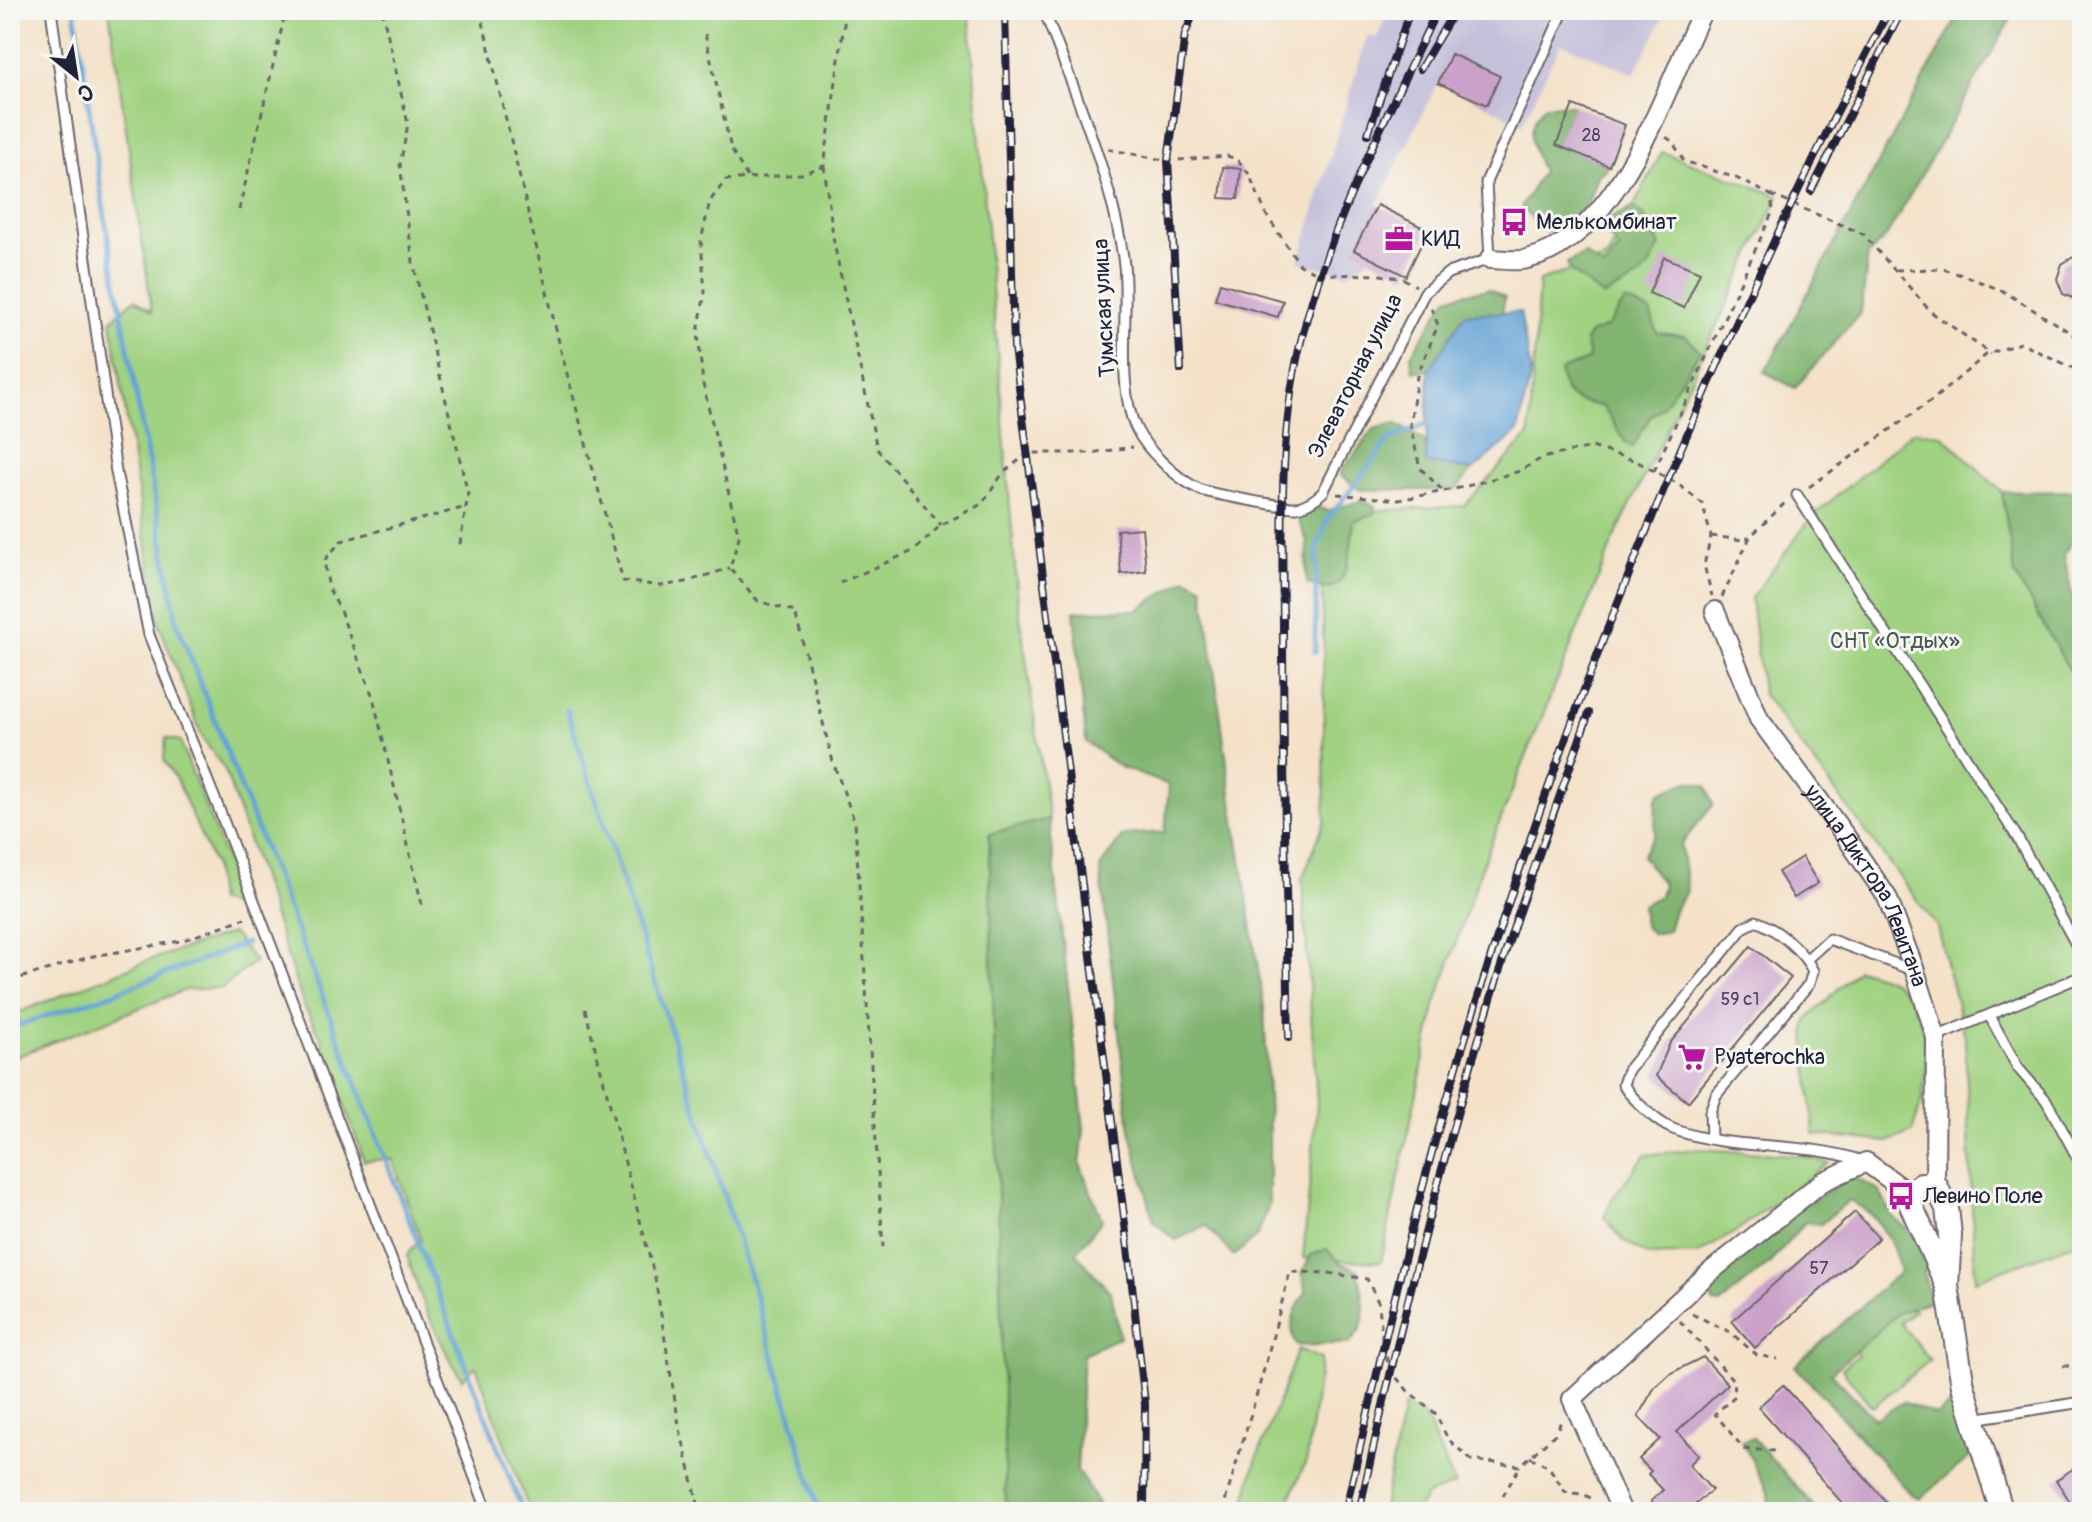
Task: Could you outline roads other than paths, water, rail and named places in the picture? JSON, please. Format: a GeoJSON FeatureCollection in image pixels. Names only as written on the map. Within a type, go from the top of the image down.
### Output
{"type":"FeatureCollection","features":[{"type":"Feature","properties":{"kind":"street","name":"Элеваторная улица"},"geometry":{"type":"LineString","coordinates":[[1490,259],[1525,260],[1556,249],[1595,218],[1620,184],[1703,10]]}},
{"type":"Feature","properties":{"kind":"street","name":"улица Диктора Левитана"},"geometry":{"type":"LineString","coordinates":[[1715,611],[1759,719],[1887,897],[1915,971],[1936,1037],[1935,1184],[1947,1208],[1950,1235],[1947,1286],[1963,1386],[2002,1512]]}},
{"type":"Feature","properties":{"kind":"street"},"geometry":{"type":"LineString","coordinates":[[1621,1511],[1572,1399],[1710,1272],[1822,1182],[1866,1162],[1910,1194],[1921,1184],[1935,1184]]}},
{"type":"Feature","properties":{"kind":"street","name":"улица Диктора Левитана"},"geometry":{"type":"LineString","coordinates":[[1910,1194],[1910,1203],[1947,1286]]}},
{"type":"Feature","properties":{"kind":"lane"},"geometry":{"type":"LineString","coordinates":[[51,10],[116,472],[149,635],[488,1512]]}},
{"type":"Feature","properties":{"kind":"lane","name":"Тумская улица"},"geometry":{"type":"LineString","coordinates":[[1044,10],[1114,209],[1124,266],[1126,385],[1136,427],[1162,463],[1201,489]]}},
{"type":"Feature","properties":{"kind":"lane"},"geometry":{"type":"LineString","coordinates":[[1490,259],[1486,182],[1564,10]]}},
{"type":"Feature","properties":{"kind":"lane","name":"Элеваторная улица"},"geometry":{"type":"LineString","coordinates":[[1201,489],[1296,507],[1313,501],[1323,492],[1425,292],[1448,273],[1490,259]]}},
{"type":"Feature","properties":{"kind":"lane"},"geometry":{"type":"LineString","coordinates":[[1797,495],[2017,837],[2082,955]]}},
{"type":"Feature","properties":{"kind":"lane"},"geometry":{"type":"LineString","coordinates":[[1711,1139],[1710,1112],[1716,1095],[1809,984],[1813,971],[1807,959],[1767,925],[1756,921],[1743,928],[1628,1070],[1623,1084],[1631,1097],[1670,1128],[1711,1139],[1836,1152],[1866,1162]]}},
{"type":"Feature","properties":{"kind":"lane"},"geometry":{"type":"LineString","coordinates":[[1807,959],[1829,939],[1915,971]]}},
{"type":"Feature","properties":{"kind":"lane"},"geometry":{"type":"LineString","coordinates":[[1936,1037],[2082,976]]}},
{"type":"Feature","properties":{"kind":"lane"},"geometry":{"type":"LineString","coordinates":[[1989,1015],[2018,1068],[2046,1100],[2082,1166]]}},
{"type":"Feature","properties":{"kind":"lane"},"geometry":{"type":"LineString","coordinates":[[1973,1419],[2082,1402]]}},
{"type":"Feature","properties":{"kind":"water"},"geometry":{"type":"Polygon","coordinates":[[[1520,312],[1531,373],[1518,432],[1473,470],[1426,463],[1429,370],[1465,314],[1520,312]]]}},
{"type":"Feature","properties":{"kind":"waterway"},"geometry":{"type":"LineString","coordinates":[[75,10],[106,225],[177,623],[523,1512]]}},
{"type":"Feature","properties":{"kind":"waterway"},"geometry":{"type":"LineString","coordinates":[[1315,652],[1317,548],[1327,520],[1390,439],[1426,424]]}},
{"type":"Feature","properties":{"kind":"waterway"},"geometry":{"type":"LineString","coordinates":[[567,710],[751,1279],[819,1512]]}},
{"type":"Feature","properties":{"kind":"waterway"},"geometry":{"type":"LineString","coordinates":[[10,1028],[109,995],[246,943]]}},
{"type":"Feature","properties":{"kind":"railway"},"geometry":{"type":"LineString","coordinates":[[1005,10],[1014,347],[1128,1248],[1145,1404],[1144,1512]]}},
{"type":"Feature","properties":{"kind":"railway"},"geometry":{"type":"LineString","coordinates":[[1181,370],[1168,161],[1185,34],[1195,10]]}},
{"type":"Feature","properties":{"kind":"railway"},"geometry":{"type":"LineString","coordinates":[[1368,134],[1410,10]]}},
{"type":"Feature","properties":{"kind":"railway"},"geometry":{"type":"LineString","coordinates":[[1289,1038],[1282,517],[1288,413],[1300,345],[1326,258],[1342,215],[1437,10]]}},
{"type":"Feature","properties":{"kind":"railway"},"geometry":{"type":"LineString","coordinates":[[1420,69],[1455,10]]}},
{"type":"Feature","properties":{"kind":"railway"},"geometry":{"type":"LineString","coordinates":[[1345,1512],[1391,1312],[1443,1113],[1486,970],[1584,689],[1696,413],[1757,277],[1889,10]]}},
{"type":"Feature","properties":{"kind":"railway"},"geometry":{"type":"LineString","coordinates":[[1811,191],[1902,10]]}},
{"type":"Feature","properties":{"kind":"railway"},"geometry":{"type":"LineString","coordinates":[[1359,1512],[1393,1361],[1472,1062],[1518,914],[1589,713]]}},
{"type":"Feature","properties":{"kind":"place","name":"Мелькомбинат"},"geometry":{"type":"Point","coordinates":[1514,222]}},
{"type":"Feature","properties":{"kind":"place","name":"КИД"},"geometry":{"type":"Point","coordinates":[1399,239]}},
{"type":"Feature","properties":{"kind":"place","name":"Pyaterochka"},"geometry":{"type":"Point","coordinates":[1692,1057]}},
{"type":"Feature","properties":{"kind":"place","name":"Левино Поле"},"geometry":{"type":"Point","coordinates":[1901,1196]}},
{"type":"Feature","properties":{"kind":"park label","name":"СНТ «Отдых»"},"geometry":{"type":"Point","coordinates":[1895,641]}}]}
